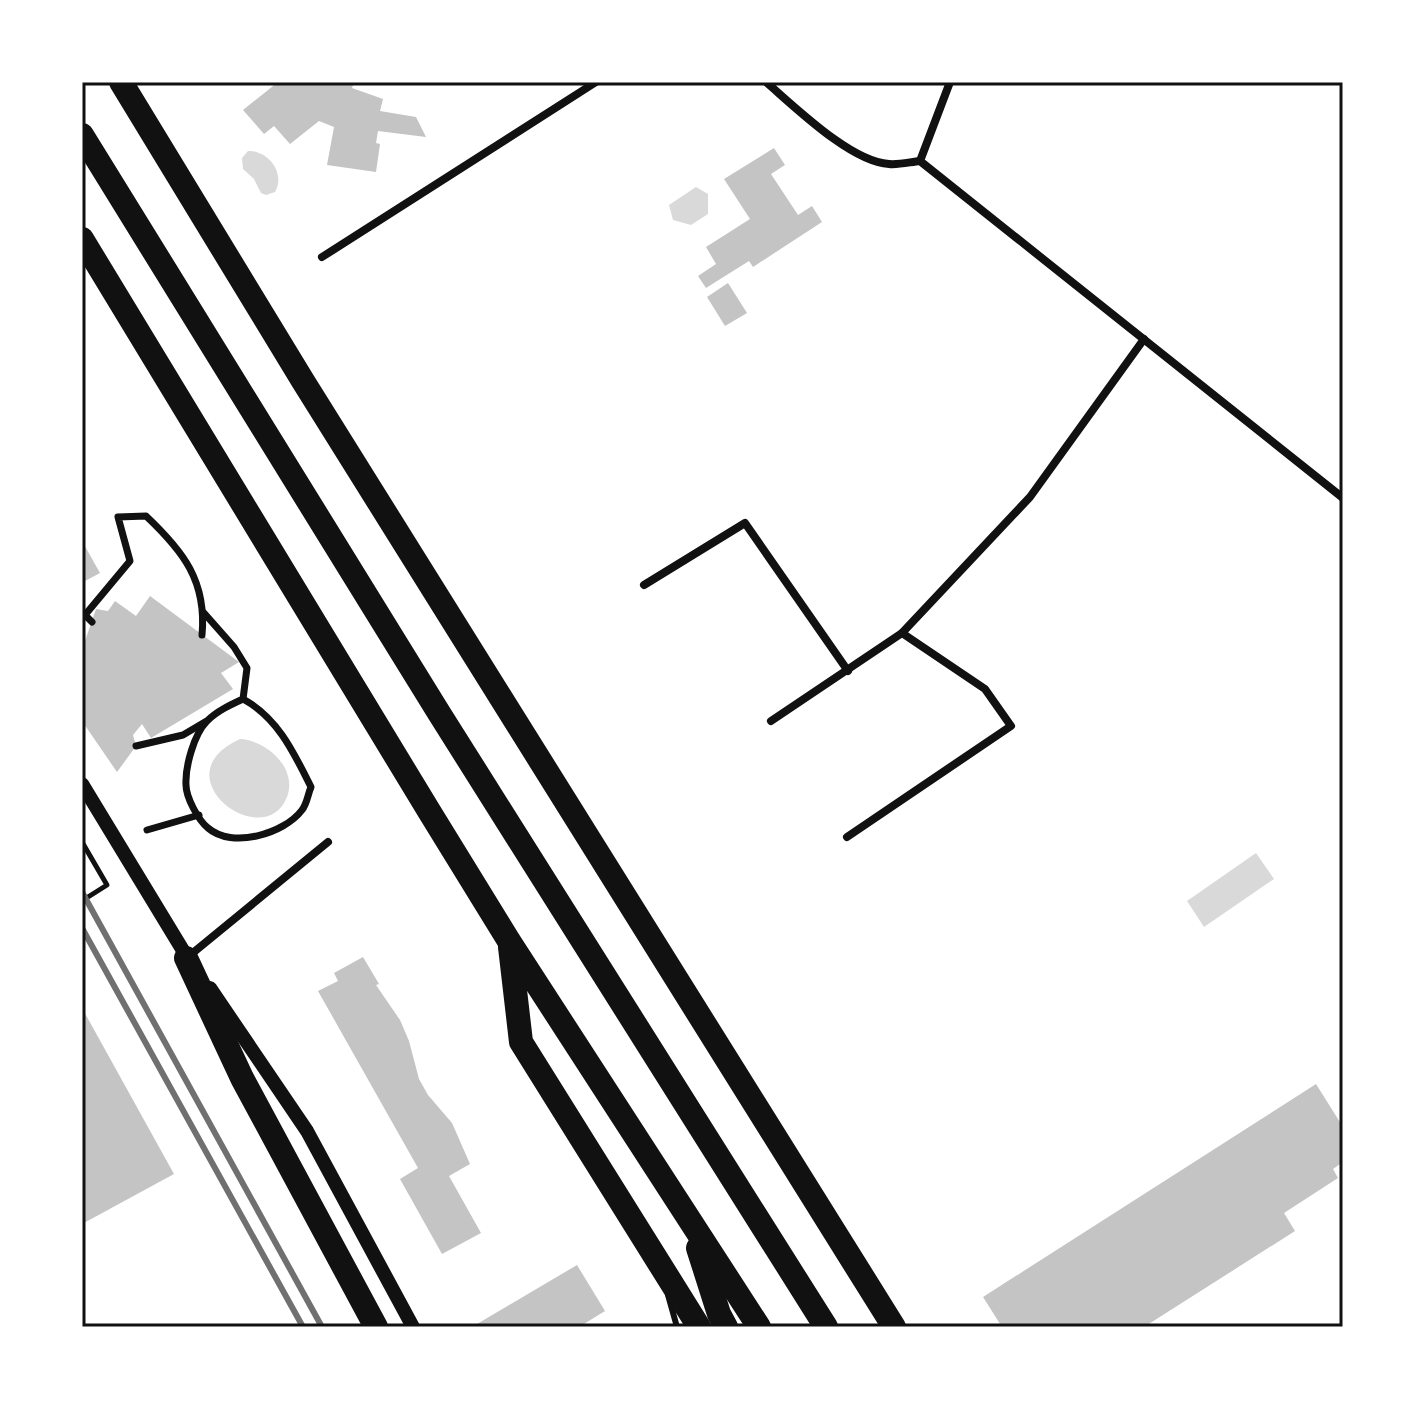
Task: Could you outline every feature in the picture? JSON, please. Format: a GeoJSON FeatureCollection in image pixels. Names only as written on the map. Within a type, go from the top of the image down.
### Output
{"type":"FeatureCollection","features":[{"type":"Feature","properties":{"kind":"highway"},"geometry":{"type":"LineString","coordinates":[[121,82],[303,381],[894,1327]]}},
{"type":"Feature","properties":{"kind":"highway"},"geometry":{"type":"LineString","coordinates":[[82,135],[439,713],[826,1327]]}},
{"type":"Feature","properties":{"kind":"highway"},"geometry":{"type":"LineString","coordinates":[[82,239],[509,941],[759,1327]]}},
{"type":"Feature","properties":{"kind":"highway"},"geometry":{"type":"LineString","coordinates":[[509,941],[521,1042],[699,1327]]}},
{"type":"Feature","properties":{"kind":"highway"},"geometry":{"type":"LineString","coordinates":[[186,958],[236,1065],[376,1327]]}},
{"type":"Feature","properties":{"kind":"highway"},"geometry":{"type":"LineString","coordinates":[[687,1216],[726,1327]]}},
{"type":"Feature","properties":{"kind":"street"},"geometry":{"type":"LineString","coordinates":[[322,257],[596,82]]}},
{"type":"Feature","properties":{"kind":"street"},"geometry":{"type":"LineString","coordinates":[[766,82],[807,118],[861,157],[889,164],[920,161],[1343,498]]}},
{"type":"Feature","properties":{"kind":"street"},"geometry":{"type":"LineString","coordinates":[[920,161],[950,82]]}},
{"type":"Feature","properties":{"kind":"street"},"geometry":{"type":"LineString","coordinates":[[771,721],[902,633],[1030,497],[1144,339]]}},
{"type":"Feature","properties":{"kind":"street"},"geometry":{"type":"LineString","coordinates":[[92,622],[85,615],[130,561],[118,517],[146,516],[176,545],[196,581],[204,613],[202,635]]}},
{"type":"Feature","properties":{"kind":"street"},"geometry":{"type":"LineString","coordinates":[[644,585],[745,523],[848,671]]}},
{"type":"Feature","properties":{"kind":"street"},"geometry":{"type":"LineString","coordinates":[[204,613],[234,647],[247,668],[243,699]]}},
{"type":"Feature","properties":{"kind":"street"},"geometry":{"type":"LineString","coordinates":[[847,837],[1011,726],[985,689],[902,633]]}},
{"type":"Feature","properties":{"kind":"street"},"geometry":{"type":"LineString","coordinates":[[136,746],[183,735],[224,707],[243,699]]}},
{"type":"Feature","properties":{"kind":"street"},"geometry":{"type":"LineString","coordinates":[[205,722],[197,738],[186,786],[208,829],[231,837],[254,837],[278,830],[303,809],[311,787],[289,744],[262,709],[243,699]]}},
{"type":"Feature","properties":{"kind":"street"},"geometry":{"type":"LineString","coordinates":[[82,784],[186,958],[239,1029],[307,1131],[413,1327]]}},
{"type":"Feature","properties":{"kind":"street"},"geometry":{"type":"LineString","coordinates":[[147,830],[199,815]]}},
{"type":"Feature","properties":{"kind":"street"},"geometry":{"type":"LineString","coordinates":[[186,958],[328,842]]}},
{"type":"Feature","properties":{"kind":"lane"},"geometry":{"type":"LineString","coordinates":[[662,1268],[677,1327]]}},
{"type":"Feature","properties":{"kind":"path"},"geometry":{"type":"LineString","coordinates":[[82,842],[107,885],[88,897]]}},
{"type":"Feature","properties":{"kind":"shaded area"},"geometry":{"type":"Polygon","coordinates":[[[248,151],[262,154],[277,170],[275,192],[261,193],[254,179],[243,169],[242,158],[248,151]]]}},
{"type":"Feature","properties":{"kind":"shaded area"},"geometry":{"type":"Polygon","coordinates":[[[696,187],[708,194],[708,214],[691,225],[673,220],[669,205],[696,187]]]}},
{"type":"Feature","properties":{"kind":"shaded area"},"geometry":{"type":"Polygon","coordinates":[[[240,739],[260,744],[284,766],[289,786],[287,797],[275,813],[258,818],[240,814],[224,804],[213,789],[210,772],[218,754],[240,739]]]}},
{"type":"Feature","properties":{"kind":"shaded area"},"geometry":{"type":"Polygon","coordinates":[[[1256,853],[1274,879],[1204,927],[1187,901],[1256,853]]]}},
{"type":"Feature","properties":{"kind":"building"},"geometry":{"type":"Polygon","coordinates":[[[278,82],[354,82],[352,88],[383,99],[380,111],[416,117],[426,137],[378,131],[376,143],[380,144],[376,172],[327,165],[334,127],[319,121],[290,144],[274,126],[264,134],[243,110],[278,82]]]}},
{"type":"Feature","properties":{"kind":"building"},"geometry":{"type":"Polygon","coordinates":[[[774,148],[785,165],[771,174],[798,215],[812,206],[822,222],[753,267],[749,261],[706,288],[698,276],[716,264],[706,247],[750,219],[724,179],[774,148]]]}},
{"type":"Feature","properties":{"kind":"building"},"geometry":{"type":"Polygon","coordinates":[[[728,283],[747,313],[725,326],[707,297],[728,283]]]}},
{"type":"Feature","properties":{"kind":"building"},"geometry":{"type":"Polygon","coordinates":[[[82,541],[100,573],[85,581],[82,576],[82,541]]]}},
{"type":"Feature","properties":{"kind":"building"},"geometry":{"type":"Polygon","coordinates":[[[150,596],[239,662],[221,673],[233,689],[151,738],[142,724],[133,735],[136,746],[117,772],[82,725],[82,639],[85,641],[96,609],[108,611],[115,601],[136,616],[150,596]]]}},
{"type":"Feature","properties":{"kind":"building"},"geometry":{"type":"Polygon","coordinates":[[[363,957],[379,984],[376,985],[400,1020],[419,1079],[428,1095],[452,1123],[470,1164],[449,1176],[481,1233],[442,1254],[400,1179],[418,1168],[318,991],[338,981],[334,973],[363,957]]]}},
{"type":"Feature","properties":{"kind":"building"},"geometry":{"type":"Polygon","coordinates":[[[82,1008],[174,1174],[82,1224],[82,1008]]]}},
{"type":"Feature","properties":{"kind":"building"},"geometry":{"type":"Polygon","coordinates":[[[1316,1084],[1343,1127],[1343,1162],[1333,1169],[1338,1178],[1284,1213],[1295,1231],[1144,1327],[1002,1327],[983,1297],[1316,1084]]]}},
{"type":"Feature","properties":{"kind":"building"},"geometry":{"type":"Polygon","coordinates":[[[577,1265],[605,1311],[579,1327],[472,1327],[577,1265]]]}},
{"type":"Feature","properties":{"kind":"railway"},"geometry":{"type":"LineString","coordinates":[[82,892],[322,1327]]}},
{"type":"Feature","properties":{"kind":"railway"},"geometry":{"type":"LineString","coordinates":[[82,928],[303,1327]]}}]}
